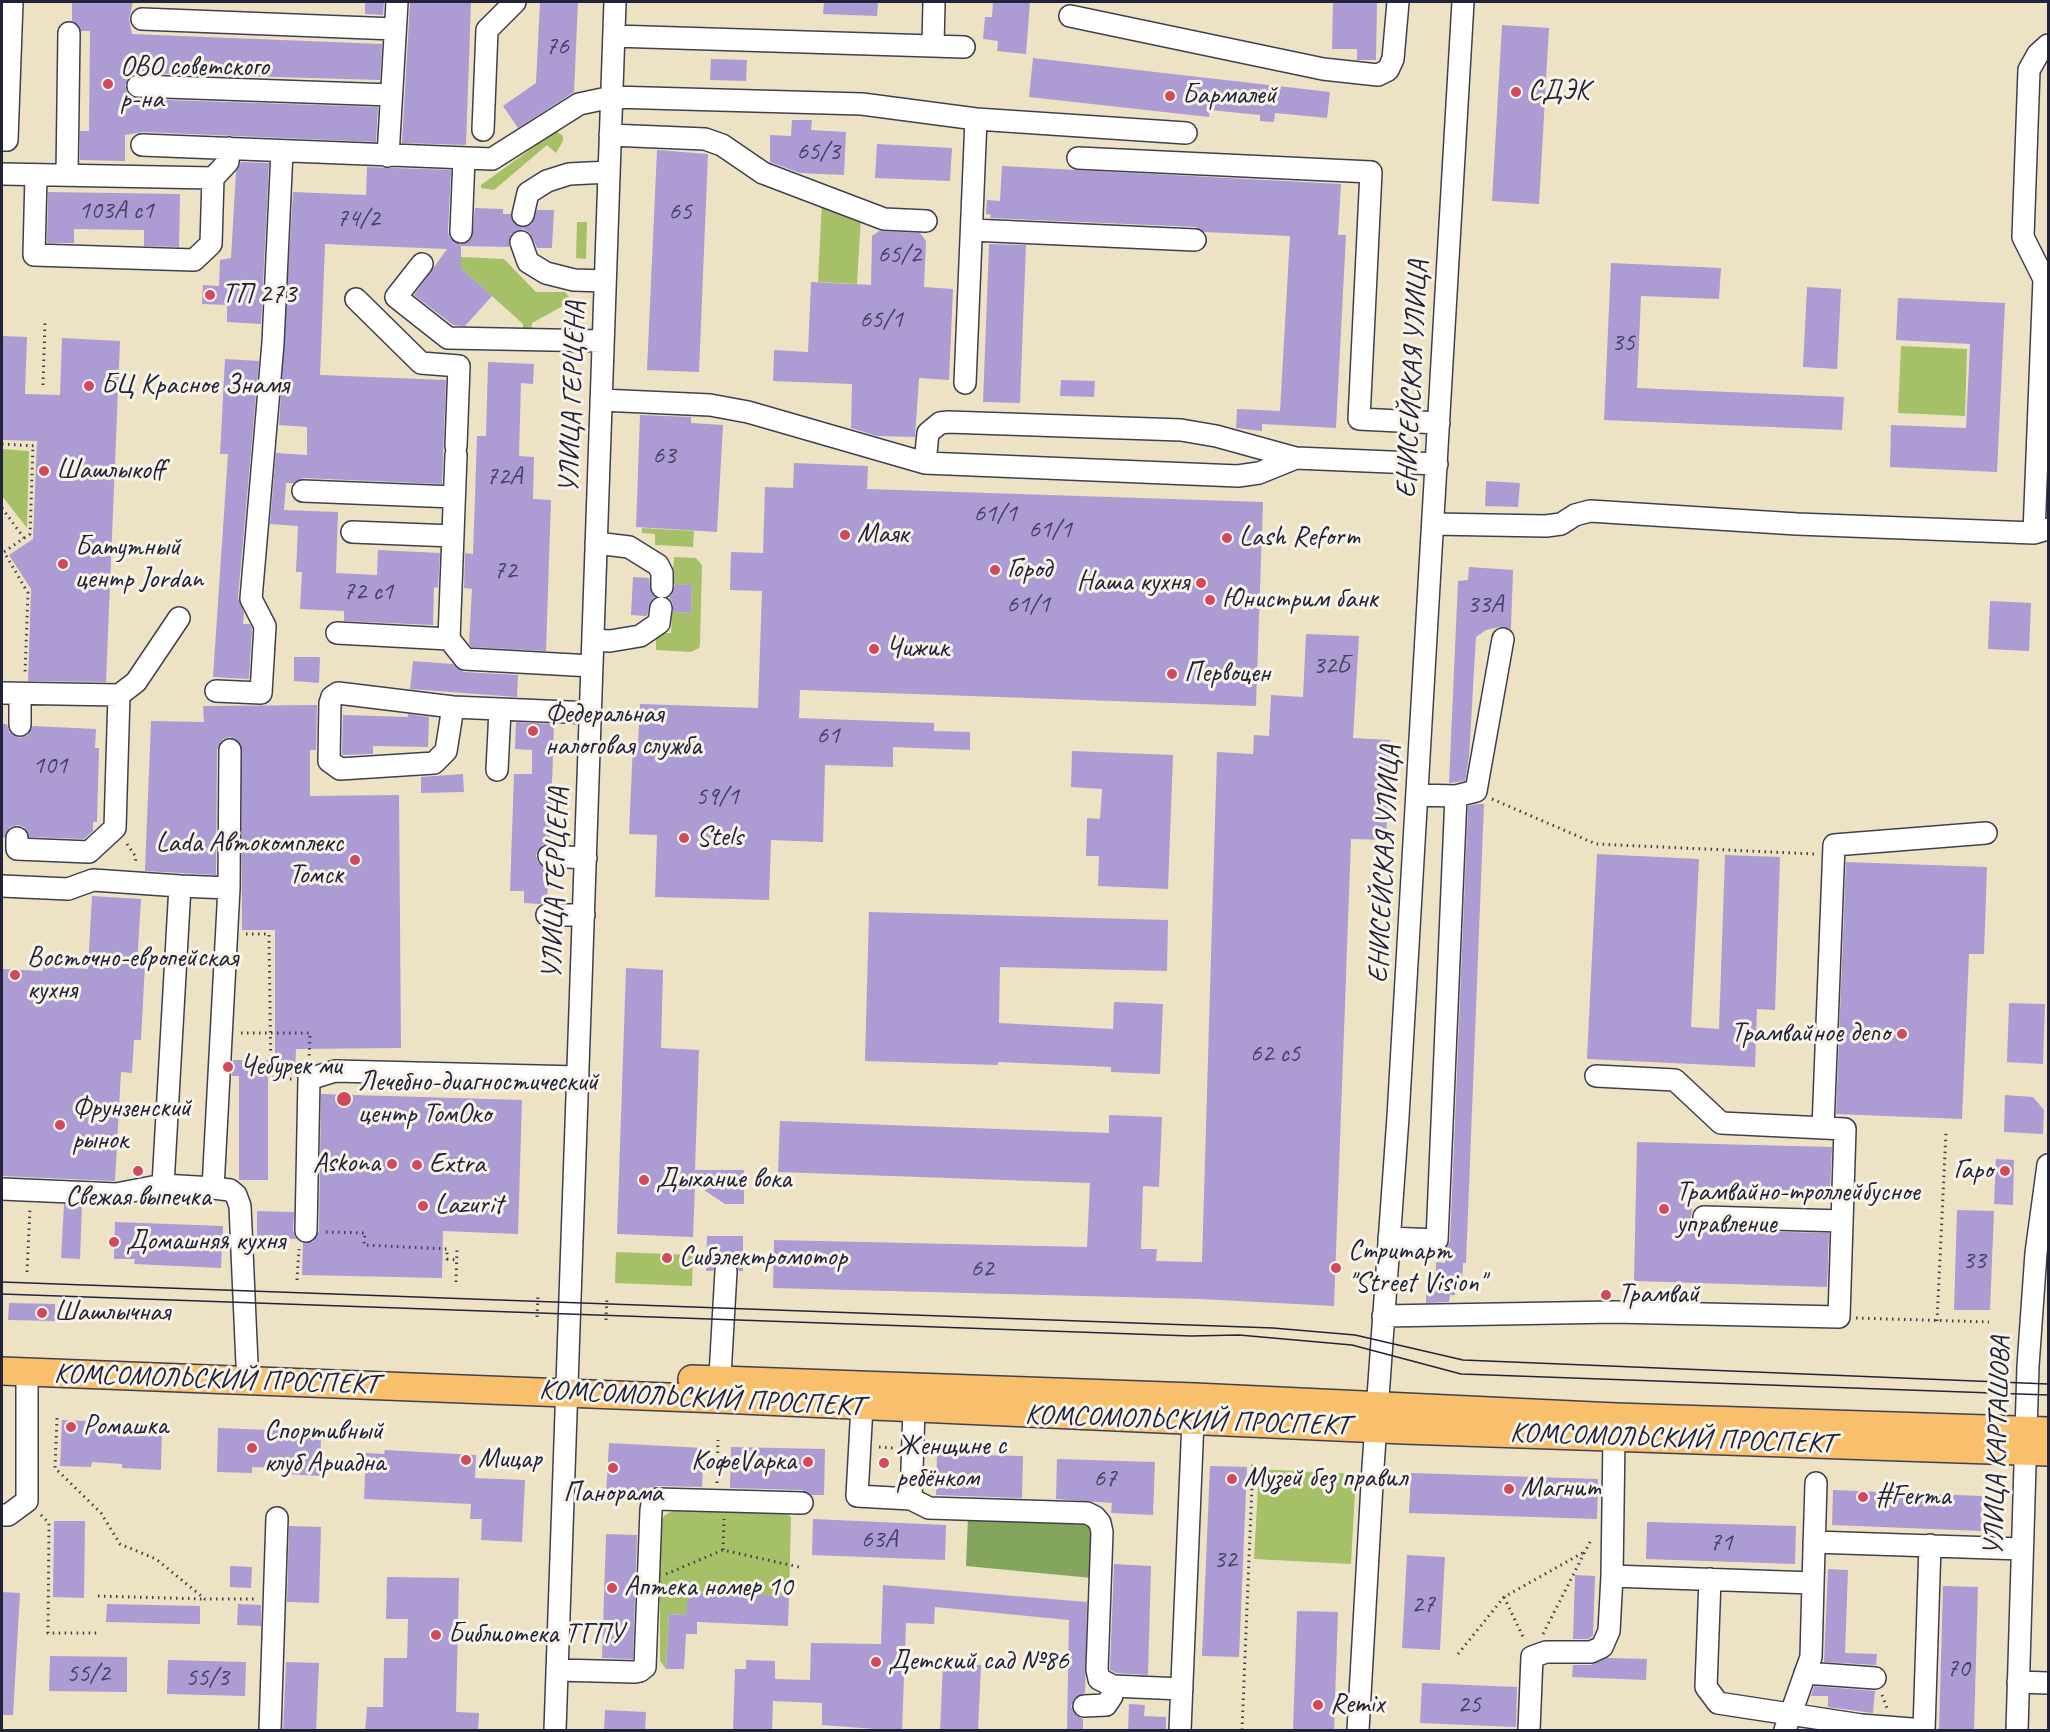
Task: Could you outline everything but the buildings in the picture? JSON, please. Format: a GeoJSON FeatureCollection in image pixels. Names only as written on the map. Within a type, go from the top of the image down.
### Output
{"type":"FeatureCollection","features":[{"type":"Feature","properties":{"kind":"main road","name":"КОМСОМОЛЬСКИЙ ПРОСПЕКТ"},"geometry":{"type":"LineString","coordinates":[[2,1355],[247,1364],[568,1384]]}},
{"type":"Feature","properties":{"kind":"main road","name":"КОМСОМОЛЬСКИЙ ПРОСПЕКТ"},"geometry":{"type":"LineString","coordinates":[[14,1372],[720,1389],[1376,1417],[1614,1437],[2037,1441]]}},
{"type":"Feature","properties":{"kind":"main road","name":"КОМСОМОЛЬСКИЙ ПРОСПЕКТ"},"geometry":{"type":"LineString","coordinates":[[720,1389],[861,1406],[1193,1420],[1616,1417],[2037,1441]]}},
{"type":"Feature","properties":{"kind":"street"},"geometry":{"type":"LineString","coordinates":[[2,140],[7,140],[12,2]]}},
{"type":"Feature","properties":{"kind":"street"},"geometry":{"type":"LineString","coordinates":[[388,156],[398,2]]}},
{"type":"Feature","properties":{"kind":"street"},"geometry":{"type":"LineString","coordinates":[[483,130],[487,30],[515,2]]}},
{"type":"Feature","properties":{"kind":"street","name":"УЛИЦА ГЕРЦЕНА"},"geometry":{"type":"LineString","coordinates":[[555,1731],[615,2]]}},
{"type":"Feature","properties":{"kind":"street"},"geometry":{"type":"LineString","coordinates":[[933,46],[934,2]]}},
{"type":"Feature","properties":{"kind":"street"},"geometry":{"type":"LineString","coordinates":[[1070,16],[1351,74],[1378,75],[1388,70],[1393,59],[1398,2]]}},
{"type":"Feature","properties":{"kind":"street","name":"ЕНИСЕЙСКАЯ УЛИЦА"},"geometry":{"type":"LineString","coordinates":[[1358,1731],[1417,795],[1463,2]]}},
{"type":"Feature","properties":{"kind":"street"},"geometry":{"type":"LineString","coordinates":[[142,19],[395,28]]}},
{"type":"Feature","properties":{"kind":"street"},"geometry":{"type":"LineString","coordinates":[[67,175],[69,33]]}},
{"type":"Feature","properties":{"kind":"street"},"geometry":{"type":"LineString","coordinates":[[614,36],[964,47]]}},
{"type":"Feature","properties":{"kind":"street"},"geometry":{"type":"LineString","coordinates":[[1433,524],[1546,526],[1562,524],[1575,515],[1590,511],[1797,524],[2041,531],[2044,279],[2023,237],[2030,70],[2038,54],[2049,45]]}},
{"type":"Feature","properties":{"kind":"street"},"geometry":{"type":"LineString","coordinates":[[138,86],[391,95]]}},
{"type":"Feature","properties":{"kind":"street"},"geometry":{"type":"LineString","coordinates":[[142,145],[492,159],[579,104],[612,97],[862,104],[976,119],[1186,133]]}},
{"type":"Feature","properties":{"kind":"street"},"geometry":{"type":"LineString","coordinates":[[965,383],[976,119]]}},
{"type":"Feature","properties":{"kind":"street"},"geometry":{"type":"LineString","coordinates":[[610,135],[705,139],[723,145],[763,173],[884,219],[926,220]]}},
{"type":"Feature","properties":{"kind":"street"},"geometry":{"type":"LineString","coordinates":[[36,175],[34,255],[194,260],[211,244],[213,178],[228,162],[229,148]]}},
{"type":"Feature","properties":{"kind":"street"},"geometry":{"type":"LineString","coordinates":[[216,691],[261,693],[265,626],[251,599],[273,343],[282,151]]}},
{"type":"Feature","properties":{"kind":"street"},"geometry":{"type":"LineString","coordinates":[[461,232],[464,158]]}},
{"type":"Feature","properties":{"kind":"street"},"geometry":{"type":"LineString","coordinates":[[1078,158],[1371,172],[1359,419],[1439,423]]}},
{"type":"Feature","properties":{"kind":"street"},"geometry":{"type":"LineString","coordinates":[[523,215],[528,193],[547,181],[569,174],[609,172]]}},
{"type":"Feature","properties":{"kind":"street"},"geometry":{"type":"LineString","coordinates":[[2,174],[213,178]]}},
{"type":"Feature","properties":{"kind":"street"},"geometry":{"type":"LineString","coordinates":[[972,230],[1195,240]]}},
{"type":"Feature","properties":{"kind":"street"},"geometry":{"type":"LineString","coordinates":[[521,242],[528,262],[546,273],[574,280],[605,281]]}},
{"type":"Feature","properties":{"kind":"street"},"geometry":{"type":"LineString","coordinates":[[422,264],[396,297],[448,338],[603,341]]}},
{"type":"Feature","properties":{"kind":"street"},"geometry":{"type":"LineString","coordinates":[[356,298],[421,363],[459,366],[449,639],[465,659],[592,666]]}},
{"type":"Feature","properties":{"kind":"street"},"geometry":{"type":"LineString","coordinates":[[601,400],[710,405],[738,410],[925,463],[1238,476],[1259,473],[1296,458]]}},
{"type":"Feature","properties":{"kind":"street"},"geometry":{"type":"LineString","coordinates":[[925,463],[928,433],[940,423],[948,422],[1181,430],[1216,436],[1296,458],[1437,465]]}},
{"type":"Feature","properties":{"kind":"street"},"geometry":{"type":"LineString","coordinates":[[303,491],[454,497]]}},
{"type":"Feature","properties":{"kind":"street"},"geometry":{"type":"LineString","coordinates":[[352,532],[453,536]]}},
{"type":"Feature","properties":{"kind":"street"},"geometry":{"type":"LineString","coordinates":[[593,640],[610,641],[640,636],[658,623],[662,597],[662,573],[658,565],[629,547],[596,543]]}},
{"type":"Feature","properties":{"kind":"street"},"geometry":{"type":"LineString","coordinates":[[20,725],[15,694],[119,695],[136,682],[179,618]]}},
{"type":"Feature","properties":{"kind":"street"},"geometry":{"type":"LineString","coordinates":[[337,633],[449,639]]}},
{"type":"Feature","properties":{"kind":"street"},"geometry":{"type":"LineString","coordinates":[[1417,795],[1456,796],[1476,791],[1503,639]]}},
{"type":"Feature","properties":{"kind":"street"},"geometry":{"type":"LineString","coordinates":[[453,707],[446,751],[434,763],[340,769],[329,761],[330,703],[332,697],[338,693],[453,707],[591,713]]}},
{"type":"Feature","properties":{"kind":"street"},"geometry":{"type":"LineString","coordinates":[[12,845],[89,852],[115,828],[119,695]]}},
{"type":"Feature","properties":{"kind":"street"},"geometry":{"type":"LineString","coordinates":[[497,770],[500,710]]}},
{"type":"Feature","properties":{"kind":"street"},"geometry":{"type":"LineString","coordinates":[[213,1188],[229,888],[230,750]]}},
{"type":"Feature","properties":{"kind":"street"},"geometry":{"type":"LineString","coordinates":[[1389,1238],[1437,1240],[1456,796]]}},
{"type":"Feature","properties":{"kind":"street"},"geometry":{"type":"LineString","coordinates":[[1823,1128],[1834,846],[1986,832]]}},
{"type":"Feature","properties":{"kind":"street"},"geometry":{"type":"LineString","coordinates":[[549,856],[586,858]]}},
{"type":"Feature","properties":{"kind":"street"},"geometry":{"type":"LineString","coordinates":[[2,886],[68,889],[93,880],[229,888]]}},
{"type":"Feature","properties":{"kind":"street"},"geometry":{"type":"LineString","coordinates":[[163,1185],[180,886]]}},
{"type":"Feature","properties":{"kind":"street"},"geometry":{"type":"LineString","coordinates":[[547,915],[584,915]]}},
{"type":"Feature","properties":{"kind":"street"},"geometry":{"type":"LineString","coordinates":[[313,1231],[309,1079],[335,1071],[578,1077]]}},
{"type":"Feature","properties":{"kind":"street"},"geometry":{"type":"LineString","coordinates":[[1383,1316],[1614,1312],[1839,1317],[1845,1129],[1721,1123],[1675,1080],[1596,1076]]}},
{"type":"Feature","properties":{"kind":"street","name":"УЛИЦА КАРТАШОВА"},"geometry":{"type":"LineString","coordinates":[[2016,1731],[2022,1549],[2037,1441],[2036,1253],[2049,1165]]}},
{"type":"Feature","properties":{"kind":"street"},"geometry":{"type":"LineString","coordinates":[[2,1189],[116,1194],[163,1185],[230,1190],[236,1195],[240,1206],[247,1364]]}},
{"type":"Feature","properties":{"kind":"street"},"geometry":{"type":"LineString","coordinates":[[1704,1216],[1842,1221]]}},
{"type":"Feature","properties":{"kind":"street"},"geometry":{"type":"LineString","coordinates":[[720,1389],[726,1271]]}},
{"type":"Feature","properties":{"kind":"street"},"geometry":{"type":"LineString","coordinates":[[2,1515],[8,1515],[27,1501],[14,1372]]}},
{"type":"Feature","properties":{"kind":"street"},"geometry":{"type":"LineString","coordinates":[[861,1406],[856,1496],[911,1498],[929,1508],[1087,1514],[1095,1517],[1100,1523],[1102,1532],[1097,1670],[1100,1679],[1113,1686],[1182,1689]]}},
{"type":"Feature","properties":{"kind":"street"},"geometry":{"type":"LineString","coordinates":[[911,1498],[915,1409]]}},
{"type":"Feature","properties":{"kind":"street"},"geometry":{"type":"LineString","coordinates":[[1180,1731],[1193,1420]]}},
{"type":"Feature","properties":{"kind":"street"},"geometry":{"type":"LineString","coordinates":[[1529,1731],[1532,1657],[1546,1652],[1591,1652],[1602,1647],[1610,1631],[1614,1437]]}},
{"type":"Feature","properties":{"kind":"street"},"geometry":{"type":"LineString","coordinates":[[1788,1723],[1811,1657],[1816,1483]]}},
{"type":"Feature","properties":{"kind":"street"},"geometry":{"type":"LineString","coordinates":[[558,1670],[640,1671],[645,1660],[652,1504],[663,1498],[802,1503]]}},
{"type":"Feature","properties":{"kind":"street"},"geometry":{"type":"LineString","coordinates":[[270,1731],[277,1518]]}},
{"type":"Feature","properties":{"kind":"street"},"geometry":{"type":"LineString","coordinates":[[1814,1542],[2022,1549]]}},
{"type":"Feature","properties":{"kind":"street"},"geometry":{"type":"LineString","coordinates":[[1710,1579],[1706,1687],[1712,1698],[1726,1707],[1788,1723],[1924,1731],[1930,1545]]}},
{"type":"Feature","properties":{"kind":"street"},"geometry":{"type":"LineString","coordinates":[[1612,1576],[1813,1582]]}},
{"type":"Feature","properties":{"kind":"street"},"geometry":{"type":"LineString","coordinates":[[1805,1674],[1875,1678]]}},
{"type":"Feature","properties":{"kind":"street"},"geometry":{"type":"LineString","coordinates":[[2018,1682],[2049,1683]]}},
{"type":"Feature","properties":{"kind":"street"},"geometry":{"type":"LineString","coordinates":[[1084,1706],[1106,1705],[1110,1701],[1113,1686]]}},
{"type":"Feature","properties":{"kind":"path"},"geometry":{"type":"LineString","coordinates":[[43,385],[45,321]]}},
{"type":"Feature","properties":{"kind":"path"},"geometry":{"type":"LineString","coordinates":[[2,444],[35,446],[30,534],[4,552],[28,593],[15,694]]}},
{"type":"Feature","properties":{"kind":"path"},"geometry":{"type":"LineString","coordinates":[[2,508],[24,538]]}},
{"type":"Feature","properties":{"kind":"path"},"geometry":{"type":"LineString","coordinates":[[1485,796],[1596,844],[1833,855]]}},
{"type":"Feature","properties":{"kind":"path"},"geometry":{"type":"LineString","coordinates":[[115,828],[136,857],[141,882]]}},
{"type":"Feature","properties":{"kind":"path"},"geometry":{"type":"LineString","coordinates":[[222,1034],[271,1033],[310,1033],[309,1079],[271,1078],[271,1033],[269,934],[227,934]]}},
{"type":"Feature","properties":{"kind":"path"},"geometry":{"type":"LineString","coordinates":[[1937,1321],[1946,1133]]}},
{"type":"Feature","properties":{"kind":"path"},"geometry":{"type":"LineString","coordinates":[[27,1272],[31,1190]]}},
{"type":"Feature","properties":{"kind":"path"},"geometry":{"type":"LineString","coordinates":[[313,1231],[365,1233],[364,1245],[447,1249],[447,1259],[457,1260]]}},
{"type":"Feature","properties":{"kind":"path"},"geometry":{"type":"LineString","coordinates":[[456,1282],[457,1249]]}},
{"type":"Feature","properties":{"kind":"path"},"geometry":{"type":"LineString","coordinates":[[297,1280],[298,1259]]}},
{"type":"Feature","properties":{"kind":"path"},"geometry":{"type":"LineString","coordinates":[[537,1317],[538,1295]]}},
{"type":"Feature","properties":{"kind":"path"},"geometry":{"type":"LineString","coordinates":[[606,1320],[607,1298]]}},
{"type":"Feature","properties":{"kind":"path"},"geometry":{"type":"LineString","coordinates":[[1839,1317],[1989,1322]]}},
{"type":"Feature","properties":{"kind":"path"},"geometry":{"type":"LineString","coordinates":[[57,1418],[55,1468],[101,1513],[120,1544],[156,1559],[205,1599]]}},
{"type":"Feature","properties":{"kind":"path"},"geometry":{"type":"LineString","coordinates":[[345,1427],[367,1427]]}},
{"type":"Feature","properties":{"kind":"path"},"geometry":{"type":"LineString","coordinates":[[718,1440],[723,1550]]}},
{"type":"Feature","properties":{"kind":"path"},"geometry":{"type":"LineString","coordinates":[[868,1447],[904,1448]]}},
{"type":"Feature","properties":{"kind":"path"},"geometry":{"type":"LineString","coordinates":[[1242,1731],[1253,1462]]}},
{"type":"Feature","properties":{"kind":"path"},"geometry":{"type":"LineString","coordinates":[[27,1501],[49,1523],[48,1633],[97,1633]]}},
{"type":"Feature","properties":{"kind":"path"},"geometry":{"type":"LineString","coordinates":[[1532,1657],[1595,1532]]}},
{"type":"Feature","properties":{"kind":"path"},"geometry":{"type":"LineString","coordinates":[[648,1582],[723,1550],[799,1568]]}},
{"type":"Feature","properties":{"kind":"path"},"geometry":{"type":"LineString","coordinates":[[1458,1654],[1504,1597],[1586,1551]]}},
{"type":"Feature","properties":{"kind":"path"},"geometry":{"type":"LineString","coordinates":[[98,1596],[274,1599]]}},
{"type":"Feature","properties":{"kind":"path"},"geometry":{"type":"LineString","coordinates":[[1504,1597],[1532,1657]]}},
{"type":"Feature","properties":{"kind":"path"},"geometry":{"type":"LineString","coordinates":[[1875,1678],[1896,1729]]}},
{"type":"Feature","properties":{"kind":"green space"},"geometry":{"type":"Polygon","coordinates":[[[556,131],[563,136],[563,141],[556,153],[547,145],[494,190],[481,188],[481,185],[556,131]]]}},
{"type":"Feature","properties":{"kind":"green space"},"geometry":{"type":"Polygon","coordinates":[[[822,201],[861,216],[857,284],[818,282],[822,201]]]}},
{"type":"Feature","properties":{"kind":"green space"},"geometry":{"type":"Polygon","coordinates":[[[577,222],[587,222],[586,259],[576,258],[577,222]]]}},
{"type":"Feature","properties":{"kind":"green space"},"geometry":{"type":"Polygon","coordinates":[[[461,257],[504,259],[536,292],[565,292],[572,301],[532,323],[531,339],[523,339],[523,324],[461,268],[461,257]]]}},
{"type":"Feature","properties":{"kind":"green space"},"geometry":{"type":"Polygon","coordinates":[[[1901,346],[1967,349],[1965,416],[1898,413],[1901,346]]]}},
{"type":"Feature","properties":{"kind":"green space"},"geometry":{"type":"Polygon","coordinates":[[[2,449],[29,451],[27,528],[2,496],[2,449]]]}},
{"type":"Feature","properties":{"kind":"green space"},"geometry":{"type":"Polygon","coordinates":[[[642,528],[694,531],[693,547],[655,545],[655,534],[642,533],[642,528]]]}},
{"type":"Feature","properties":{"kind":"green space"},"geometry":{"type":"Polygon","coordinates":[[[674,557],[696,558],[702,565],[700,644],[699,648],[691,652],[656,650],[656,633],[671,633],[672,612],[691,613],[692,585],[672,584],[674,557]]]}},
{"type":"Feature","properties":{"kind":"green space"},"geometry":{"type":"Polygon","coordinates":[[[616,1252],[693,1255],[692,1286],[615,1283],[616,1252]]]}},
{"type":"Feature","properties":{"kind":"green space"},"geometry":{"type":"Polygon","coordinates":[[[1259,1469],[1356,1474],[1351,1564],[1254,1559],[1259,1469]]]}},
{"type":"Feature","properties":{"kind":"green space"},"geometry":{"type":"Polygon","coordinates":[[[674,1510],[786,1513],[791,1517],[789,1596],[688,1592],[687,1606],[698,1607],[686,1615],[669,1614],[666,1669],[660,1661],[660,1522],[665,1515],[674,1510]]]}},
{"type":"Feature","properties":{"kind":"green space"},"geometry":{"type":"Polygon","coordinates":[[[968,1517],[1083,1521],[1090,1524],[1093,1531],[1092,1578],[966,1566],[968,1517]]]}},
{"type":"Feature","properties":{"kind":"tram line"},"geometry":{"type":"LineString","coordinates":[[2,1282],[1273,1328],[1355,1335],[1463,1360],[2048,1384]]}},
{"type":"Feature","properties":{"kind":"tram line"},"geometry":{"type":"LineString","coordinates":[[2,1294],[1191,1336],[1239,1335],[1352,1345],[1461,1374],[2048,1395]]}},
{"type":"Feature","properties":{"kind":"place","name":"ОВО советского р-на"},"geometry":{"type":"Point","coordinates":[108,84]}},
{"type":"Feature","properties":{"kind":"place","name":"СДЭК"},"geometry":{"type":"Point","coordinates":[1516,92]}},
{"type":"Feature","properties":{"kind":"place","name":"Бармалей"},"geometry":{"type":"Point","coordinates":[1170,96]}},
{"type":"Feature","properties":{"kind":"place","name":"ТП 273"},"geometry":{"type":"Point","coordinates":[210,295]}},
{"type":"Feature","properties":{"kind":"place","name":"БЦ Красное Знамя"},"geometry":{"type":"Point","coordinates":[89,386]}},
{"type":"Feature","properties":{"kind":"place","name":"Шашлыкoff"},"geometry":{"type":"Point","coordinates":[44,471]}},
{"type":"Feature","properties":{"kind":"place","name":"Маяк"},"geometry":{"type":"Point","coordinates":[845,535]}},
{"type":"Feature","properties":{"kind":"place","name":"Lash Reform"},"geometry":{"type":"Point","coordinates":[1227,538]}},
{"type":"Feature","properties":{"kind":"place","name":"Батутный центр Jordan"},"geometry":{"type":"Point","coordinates":[63,564]}},
{"type":"Feature","properties":{"kind":"place","name":"Город"},"geometry":{"type":"Point","coordinates":[995,570]}},
{"type":"Feature","properties":{"kind":"place","name":"Наша кухня"},"geometry":{"type":"Point","coordinates":[1201,583]}},
{"type":"Feature","properties":{"kind":"place","name":"Юнистрим банк"},"geometry":{"type":"Point","coordinates":[1210,600]}},
{"type":"Feature","properties":{"kind":"place","name":"Чижик"},"geometry":{"type":"Point","coordinates":[874,649]}},
{"type":"Feature","properties":{"kind":"place","name":"Первоцен"},"geometry":{"type":"Point","coordinates":[1172,674]}},
{"type":"Feature","properties":{"kind":"place","name":"Федеральная налоговая служба"},"geometry":{"type":"Point","coordinates":[533,731]}},
{"type":"Feature","properties":{"kind":"place","name":"Stels"},"geometry":{"type":"Point","coordinates":[684,838]}},
{"type":"Feature","properties":{"kind":"place","name":"Lada Автокомплекс Томск"},"geometry":{"type":"Point","coordinates":[355,860]}},
{"type":"Feature","properties":{"kind":"place","name":"Восточно-европейская кухня"},"geometry":{"type":"Point","coordinates":[15,975]}},
{"type":"Feature","properties":{"kind":"place","name":"Трамвайное депо"},"geometry":{"type":"Point","coordinates":[1902,1034]}},
{"type":"Feature","properties":{"kind":"place","name":"Чебурек ми"},"geometry":{"type":"Point","coordinates":[228,1067]}},
{"type":"Feature","properties":{"kind":"place","name":"Лечебно-диагностический центр ТомОко"},"geometry":{"type":"Point","coordinates":[344,1099]}},
{"type":"Feature","properties":{"kind":"place","name":"Фрунзенский рынок"},"geometry":{"type":"Point","coordinates":[60,1125]}},
{"type":"Feature","properties":{"kind":"place","name":"Askona"},"geometry":{"type":"Point","coordinates":[392,1164]}},
{"type":"Feature","properties":{"kind":"place","name":"Extra"},"geometry":{"type":"Point","coordinates":[417,1165]}},
{"type":"Feature","properties":{"kind":"place","name":"Свежая выпечка"},"geometry":{"type":"Point","coordinates":[138,1171]}},
{"type":"Feature","properties":{"kind":"place","name":"Гаро"},"geometry":{"type":"Point","coordinates":[2005,1171]}},
{"type":"Feature","properties":{"kind":"place","name":"Дыхание вока"},"geometry":{"type":"Point","coordinates":[644,1180]}},
{"type":"Feature","properties":{"kind":"place","name":"Lazurit"},"geometry":{"type":"Point","coordinates":[423,1206]}},
{"type":"Feature","properties":{"kind":"place","name":"Трамвайно-троллейбусное управление"},"geometry":{"type":"Point","coordinates":[1664,1209]}},
{"type":"Feature","properties":{"kind":"place","name":"Домашняя кухня"},"geometry":{"type":"Point","coordinates":[114,1242]}},
{"type":"Feature","properties":{"kind":"place","name":"Сибэлектромотор"},"geometry":{"type":"Point","coordinates":[667,1258]}},
{"type":"Feature","properties":{"kind":"place","name":"Стритарт \"Street Vision\""},"geometry":{"type":"Point","coordinates":[1336,1268]}},
{"type":"Feature","properties":{"kind":"place","name":"Трамвай"},"geometry":{"type":"Point","coordinates":[1606,1295]}},
{"type":"Feature","properties":{"kind":"place","name":"Шашлычная"},"geometry":{"type":"Point","coordinates":[42,1313]}},
{"type":"Feature","properties":{"kind":"place","name":"Ромашка"},"geometry":{"type":"Point","coordinates":[71,1427]}},
{"type":"Feature","properties":{"kind":"place","name":"Спортивный клуб Ариадна"},"geometry":{"type":"Point","coordinates":[252,1448]}},
{"type":"Feature","properties":{"kind":"place","name":"Мицар"},"geometry":{"type":"Point","coordinates":[466,1460]}},
{"type":"Feature","properties":{"kind":"place","name":"КофеVарка"},"geometry":{"type":"Point","coordinates":[808,1462]}},
{"type":"Feature","properties":{"kind":"place","name":"Женщине с ребёнком"},"geometry":{"type":"Point","coordinates":[884,1463]}},
{"type":"Feature","properties":{"kind":"place","name":"Панорама"},"geometry":{"type":"Point","coordinates":[613,1468]}},
{"type":"Feature","properties":{"kind":"place","name":"Музей без правил"},"geometry":{"type":"Point","coordinates":[1232,1479]}},
{"type":"Feature","properties":{"kind":"place","name":"Магнит"},"geometry":{"type":"Point","coordinates":[1509,1489]}},
{"type":"Feature","properties":{"kind":"place","name":"#Ferma"},"geometry":{"type":"Point","coordinates":[1863,1497]}},
{"type":"Feature","properties":{"kind":"place","name":"Аптека номер 10"},"geometry":{"type":"Point","coordinates":[612,1588]}},
{"type":"Feature","properties":{"kind":"place","name":"Библиотека ТГПУ"},"geometry":{"type":"Point","coordinates":[436,1635]}},
{"type":"Feature","properties":{"kind":"place","name":"Детский сад №86"},"geometry":{"type":"Point","coordinates":[876,1662]}},
{"type":"Feature","properties":{"kind":"place","name":"Remix"},"geometry":{"type":"Point","coordinates":[1318,1705]}}]}
